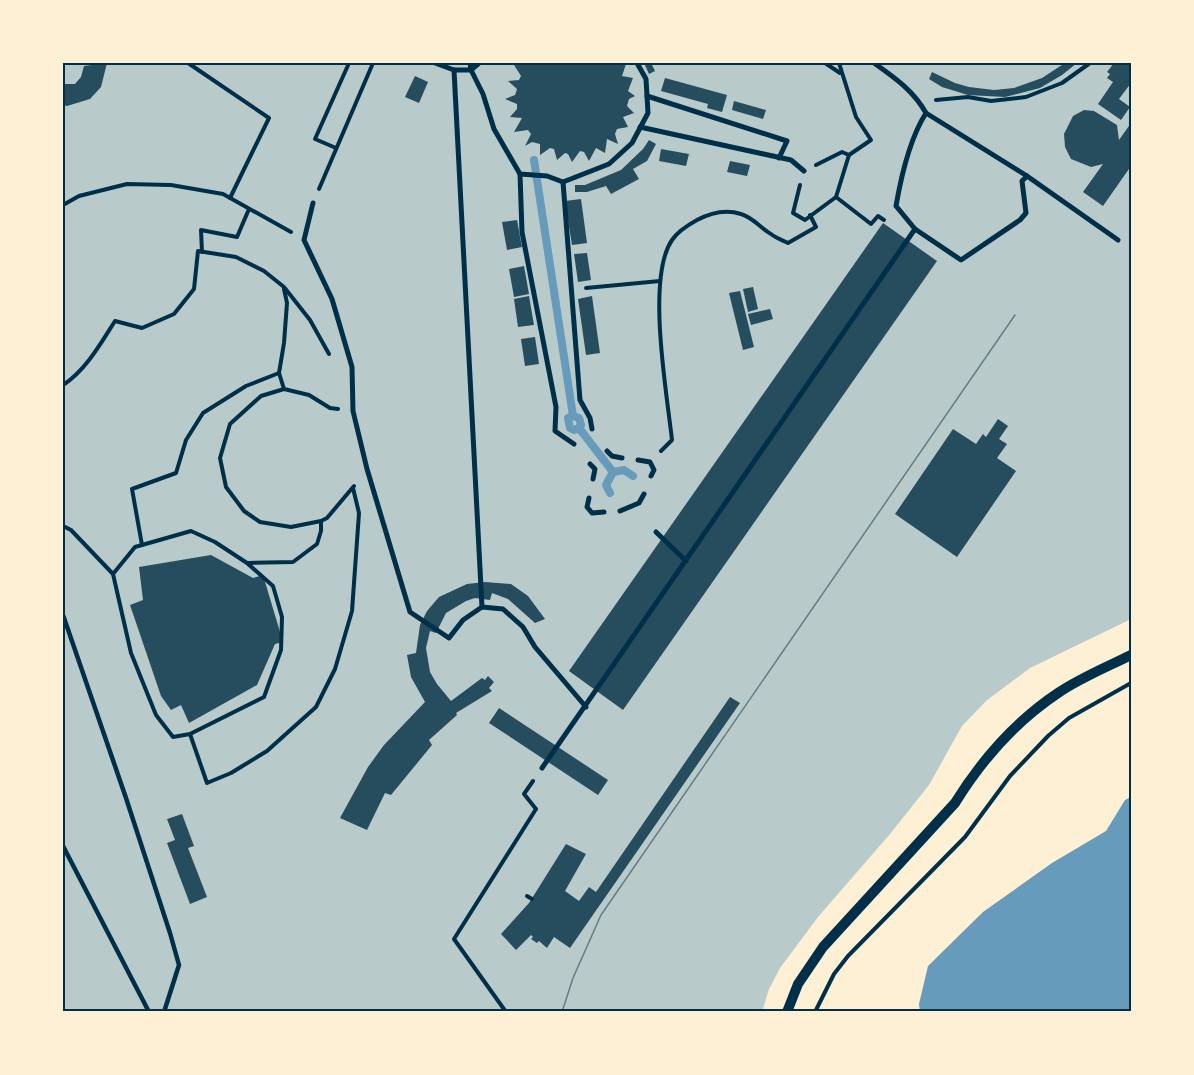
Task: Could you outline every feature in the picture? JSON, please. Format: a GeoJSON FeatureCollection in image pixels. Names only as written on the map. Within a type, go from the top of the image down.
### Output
{"type":"FeatureCollection","features":[{"type":"Feature","properties":{"kind":"street"},"geometry":{"type":"LineString","coordinates":[[435,63],[454,70],[479,63]]}},
{"type":"Feature","properties":{"kind":"street"},"geometry":{"type":"LineString","coordinates":[[520,174],[547,176],[563,182],[609,164],[632,143],[648,113],[646,79],[637,63]]}},
{"type":"Feature","properties":{"kind":"street"},"geometry":{"type":"LineString","coordinates":[[874,63],[906,86],[919,100],[926,113],[1027,176],[1118,240]]}},
{"type":"Feature","properties":{"kind":"street"},"geometry":{"type":"LineString","coordinates":[[471,66],[494,129],[520,174],[522,232],[556,407],[555,431],[574,444]]}},
{"type":"Feature","properties":{"kind":"street"},"geometry":{"type":"LineString","coordinates":[[454,70],[482,607]]}},
{"type":"Feature","properties":{"kind":"street"},"geometry":{"type":"LineString","coordinates":[[647,96],[787,141],[779,158]]}},
{"type":"Feature","properties":{"kind":"street"},"geometry":{"type":"LineString","coordinates":[[926,113],[901,179],[896,206],[915,229],[962,260],[1020,220],[1026,213],[1022,181],[1027,176]]}},
{"type":"Feature","properties":{"kind":"street"},"geometry":{"type":"LineString","coordinates":[[640,127],[791,160],[804,171]]}},
{"type":"Feature","properties":{"kind":"street"},"geometry":{"type":"LineString","coordinates":[[563,182],[580,400],[590,418],[592,429]]}},
{"type":"Feature","properties":{"kind":"street"},"geometry":{"type":"LineString","coordinates":[[313,203],[304,240],[332,299],[352,367],[352,411],[367,469],[411,612],[449,638],[463,620],[482,607],[503,609],[523,627],[535,647],[585,707]]}},
{"type":"Feature","properties":{"kind":"street"},"geometry":{"type":"LineString","coordinates":[[543,768],[915,229]]}},
{"type":"Feature","properties":{"kind":"street"},"geometry":{"type":"LineString","coordinates":[[607,451],[612,456],[622,458]]}},
{"type":"Feature","properties":{"kind":"street"},"geometry":{"type":"LineString","coordinates":[[638,460],[650,462],[654,470],[651,476]]}},
{"type":"Feature","properties":{"kind":"street"},"geometry":{"type":"LineString","coordinates":[[590,464],[595,469],[593,479]]}},
{"type":"Feature","properties":{"kind":"street"},"geometry":{"type":"LineString","coordinates":[[620,511],[639,503],[644,494]]}},
{"type":"Feature","properties":{"kind":"street"},"geometry":{"type":"LineString","coordinates":[[589,498],[587,507],[592,513],[604,512]]}},
{"type":"Feature","properties":{"kind":"street"},"geometry":{"type":"LineString","coordinates":[[656,532],[686,561]]}},
{"type":"Feature","properties":{"kind":"street"},"geometry":{"type":"LineString","coordinates":[[787,1012],[798,984],[823,947],[955,803],[991,753],[1031,713],[1059,693],[1131,655]]}},
{"type":"Feature","properties":{"kind":"lane"},"geometry":{"type":"LineString","coordinates":[[63,615],[176,955],[178,965],[164,1012]]}},
{"type":"Feature","properties":{"kind":"lane"},"geometry":{"type":"LineString","coordinates":[[63,846],[149,1012]]}},
{"type":"Feature","properties":{"kind":"path"},"geometry":{"type":"LineString","coordinates":[[188,63],[269,118],[230,198]]}},
{"type":"Feature","properties":{"kind":"path"},"geometry":{"type":"LineString","coordinates":[[336,148],[315,139],[349,63]]}},
{"type":"Feature","properties":{"kind":"path"},"geometry":{"type":"LineString","coordinates":[[313,203],[373,63]]}},
{"type":"Feature","properties":{"kind":"path"},"geometry":{"type":"LineString","coordinates":[[825,63],[840,73]]}},
{"type":"Feature","properties":{"kind":"path"},"geometry":{"type":"LineString","coordinates":[[838,63],[856,117],[871,140],[849,155],[836,196],[805,220],[794,213],[804,171],[842,152],[849,155]]}},
{"type":"Feature","properties":{"kind":"path"},"geometry":{"type":"LineString","coordinates":[[919,100],[968,97],[991,101],[1026,97],[1062,83],[1090,63]]}},
{"type":"Feature","properties":{"kind":"path"},"geometry":{"type":"LineString","coordinates":[[63,205],[79,196],[127,184],[171,185],[223,194],[304,240]]}},
{"type":"Feature","properties":{"kind":"path"},"geometry":{"type":"LineString","coordinates":[[836,196],[871,224],[878,216],[909,238]]}},
{"type":"Feature","properties":{"kind":"path"},"geometry":{"type":"LineString","coordinates":[[202,252],[201,230],[237,237],[249,209]]}},
{"type":"Feature","properties":{"kind":"path"},"geometry":{"type":"LineString","coordinates":[[650,462],[672,440],[660,339],[660,280],[672,239],[686,226],[715,212],[740,213],[757,221],[769,234],[788,243],[816,227],[810,215]]}},
{"type":"Feature","properties":{"kind":"path"},"geometry":{"type":"LineString","coordinates":[[63,385],[95,352],[115,321],[142,328],[174,314],[194,288],[198,251],[236,257],[264,271],[284,287],[310,320],[335,363]]}},
{"type":"Feature","properties":{"kind":"path"},"geometry":{"type":"LineString","coordinates":[[571,290],[660,280]]}},
{"type":"Feature","properties":{"kind":"path"},"geometry":{"type":"LineString","coordinates":[[284,287],[287,303],[279,373],[285,389]]}},
{"type":"Feature","properties":{"kind":"path"},"geometry":{"type":"LineString","coordinates":[[142,545],[132,489],[176,473],[186,440],[203,413],[246,386],[279,373]]}},
{"type":"Feature","properties":{"kind":"path"},"geometry":{"type":"LineString","coordinates":[[342,402],[342,409],[330,408],[309,395],[285,389],[261,396],[230,424],[220,458],[226,487],[244,511],[260,522],[291,527],[321,521],[327,518],[345,498]]}},
{"type":"Feature","properties":{"kind":"path"},"geometry":{"type":"LineString","coordinates":[[190,734],[207,783],[231,773],[267,751],[316,707],[335,669],[352,611],[359,513],[353,488]]}},
{"type":"Feature","properties":{"kind":"path"},"geometry":{"type":"LineString","coordinates":[[247,563],[293,562],[317,544],[321,521]]}},
{"type":"Feature","properties":{"kind":"path"},"geometry":{"type":"LineString","coordinates":[[63,526],[70,530],[113,574],[131,653],[156,715],[173,736],[190,734],[264,697],[281,650],[282,617],[273,586],[247,563],[215,542],[191,531],[135,547],[113,574]]}},
{"type":"Feature","properties":{"kind":"path"},"geometry":{"type":"LineString","coordinates":[[815,1012],[834,974],[848,956],[964,837],[1030,753],[1069,718],[1131,684]]}},
{"type":"Feature","properties":{"kind":"path"},"geometry":{"type":"LineString","coordinates":[[506,1012],[454,939],[536,809],[524,794],[543,768]]}},
{"type":"Feature","properties":{"kind":"path"},"geometry":{"type":"LineString","coordinates":[[527,896],[532,899]]}},
{"type":"Feature","properties":{"kind":"shaded area"},"geometry":{"type":"Polygon","coordinates":[[[63,63],[1131,63],[1131,619],[1030,668],[987,700],[962,726],[929,785],[818,917],[780,968],[769,989],[762,1012],[63,1012],[63,63]]]}},
{"type":"Feature","properties":{"kind":"water"},"geometry":{"type":"Polygon","coordinates":[[[1131,797],[1131,1012],[920,1012],[919,1004],[928,966],[983,912],[1052,863],[1106,831],[1125,800],[1131,797]]]}},
{"type":"Feature","properties":{"kind":"building"},"geometry":{"type":"Polygon","coordinates":[[[107,63],[101,87],[90,99],[67,106],[63,105],[63,84],[75,84],[81,77],[84,66],[107,63]]]}},
{"type":"Feature","properties":{"kind":"building"},"geometry":{"type":"Polygon","coordinates":[[[527,63],[626,64],[622,76],[633,78],[628,91],[635,96],[629,99],[627,106],[634,113],[623,117],[628,127],[617,129],[615,134],[618,144],[607,139],[605,153],[596,148],[589,161],[584,152],[580,151],[572,162],[565,153],[557,160],[554,149],[550,148],[540,155],[540,144],[532,142],[525,146],[531,134],[528,130],[514,132],[522,118],[510,117],[517,109],[517,104],[505,99],[515,95],[517,89],[508,81],[519,80],[521,76],[514,65],[526,65],[527,63]]]}},
{"type":"Feature","properties":{"kind":"building"},"geometry":{"type":"Polygon","coordinates":[[[644,63],[651,63],[655,71],[649,74],[644,63]]]}},
{"type":"Feature","properties":{"kind":"building"},"geometry":{"type":"Polygon","coordinates":[[[1065,63],[1077,63],[1040,88],[1005,97],[968,95],[942,87],[929,79],[932,72],[969,87],[994,90],[1014,88],[1042,78],[1065,63]]]}},
{"type":"Feature","properties":{"kind":"building"},"geometry":{"type":"Polygon","coordinates":[[[1114,63],[1131,63],[1131,83],[1119,99],[1130,107],[1121,120],[1098,104],[1113,82],[1107,78],[1110,74],[1107,72],[1114,63]]]}},
{"type":"Feature","properties":{"kind":"building"},"geometry":{"type":"Polygon","coordinates":[[[415,76],[428,82],[419,103],[405,97],[415,76]]]}},
{"type":"Feature","properties":{"kind":"building"},"geometry":{"type":"Polygon","coordinates":[[[665,78],[727,95],[722,112],[707,108],[708,104],[661,91],[665,78]]]}},
{"type":"Feature","properties":{"kind":"building"},"geometry":{"type":"Polygon","coordinates":[[[734,101],[766,110],[763,119],[732,110],[734,101]]]}},
{"type":"Feature","properties":{"kind":"building"},"geometry":{"type":"Polygon","coordinates":[[[1084,110],[1094,111],[1117,125],[1119,140],[1131,123],[1131,166],[1103,206],[1083,192],[1103,164],[1091,167],[1071,159],[1065,147],[1064,134],[1073,116],[1084,110]]]}},
{"type":"Feature","properties":{"kind":"building"},"geometry":{"type":"Polygon","coordinates":[[[649,140],[656,144],[647,161],[633,169],[639,179],[611,194],[606,186],[587,192],[575,192],[575,185],[585,185],[621,170],[649,140]]]}},
{"type":"Feature","properties":{"kind":"building"},"geometry":{"type":"Polygon","coordinates":[[[661,149],[689,154],[686,166],[659,161],[661,149]]]}},
{"type":"Feature","properties":{"kind":"building"},"geometry":{"type":"Polygon","coordinates":[[[730,161],[750,165],[747,176],[727,172],[730,161]]]}},
{"type":"Feature","properties":{"kind":"building"},"geometry":{"type":"Polygon","coordinates":[[[581,199],[587,243],[572,245],[565,201],[581,199]]]}},
{"type":"Feature","properties":{"kind":"building"},"geometry":{"type":"Polygon","coordinates":[[[517,220],[522,247],[507,250],[502,222],[517,220]]]}},
{"type":"Feature","properties":{"kind":"building"},"geometry":{"type":"Polygon","coordinates":[[[883,223],[937,261],[623,710],[569,671],[883,223]]]}},
{"type":"Feature","properties":{"kind":"building"},"geometry":{"type":"Polygon","coordinates":[[[587,253],[591,280],[578,282],[574,254],[587,253]]]}},
{"type":"Feature","properties":{"kind":"building"},"geometry":{"type":"Polygon","coordinates":[[[524,266],[529,294],[514,297],[509,269],[524,266]]]}},
{"type":"Feature","properties":{"kind":"building"},"geometry":{"type":"Polygon","coordinates":[[[753,287],[758,309],[748,312],[743,289],[753,287]]]}},
{"type":"Feature","properties":{"kind":"building"},"geometry":{"type":"Polygon","coordinates":[[[740,291],[754,347],[743,350],[729,293],[740,291]]]}},
{"type":"Feature","properties":{"kind":"building"},"geometry":{"type":"Polygon","coordinates":[[[529,296],[534,325],[518,327],[514,299],[529,296]]]}},
{"type":"Feature","properties":{"kind":"building"},"geometry":{"type":"Polygon","coordinates":[[[592,296],[600,353],[586,355],[578,299],[592,296]]]}},
{"type":"Feature","properties":{"kind":"building"},"geometry":{"type":"Polygon","coordinates":[[[770,309],[773,319],[751,325],[748,314],[770,309]]]}},
{"type":"Feature","properties":{"kind":"building"},"geometry":{"type":"Polygon","coordinates":[[[535,337],[539,364],[525,366],[521,339],[535,337]]]}},
{"type":"Feature","properties":{"kind":"building"},"geometry":{"type":"Polygon","coordinates":[[[998,419],[1008,426],[999,439],[1007,444],[997,458],[1016,471],[957,557],[895,514],[953,429],[976,444],[983,434],[986,437],[998,419]]]}},
{"type":"Feature","properties":{"kind":"building"},"geometry":{"type":"Polygon","coordinates":[[[211,555],[253,578],[263,575],[283,642],[275,644],[257,685],[189,723],[181,705],[171,710],[161,696],[130,605],[143,600],[139,567],[211,555]]]}},
{"type":"Feature","properties":{"kind":"building"},"geometry":{"type":"Polygon","coordinates":[[[485,582],[511,584],[528,596],[545,619],[535,623],[508,599],[492,593],[490,600],[475,598],[446,613],[436,633],[430,631],[426,648],[430,672],[437,684],[451,701],[488,676],[494,682],[489,688],[492,691],[456,713],[457,715],[429,740],[432,745],[391,795],[385,793],[367,830],[340,818],[368,767],[384,745],[425,702],[411,677],[407,655],[416,653],[420,625],[427,611],[439,597],[467,584],[485,582]]]}},
{"type":"Feature","properties":{"kind":"building"},"geometry":{"type":"Polygon","coordinates":[[[730,697],[740,703],[570,948],[554,937],[547,948],[539,941],[537,943],[531,939],[533,937],[531,935],[516,950],[501,934],[529,903],[566,844],[586,854],[565,891],[579,901],[589,887],[596,892],[730,697]]]}},
{"type":"Feature","properties":{"kind":"building"},"geometry":{"type":"Polygon","coordinates":[[[499,708],[608,780],[598,795],[489,723],[499,708]]]}},
{"type":"Feature","properties":{"kind":"building"},"geometry":{"type":"Polygon","coordinates":[[[182,814],[194,846],[188,848],[207,897],[190,904],[167,843],[175,840],[167,819],[182,814]]]}},
{"type":"Feature","properties":{"kind":"waterway"},"geometry":{"type":"LineString","coordinates":[[534,160],[573,416]]}},
{"type":"Feature","properties":{"kind":"waterway"},"geometry":{"type":"LineString","coordinates":[[573,416],[579,418],[581,425],[579,428],[613,472]]}},
{"type":"Feature","properties":{"kind":"waterway"},"geometry":{"type":"LineString","coordinates":[[573,416],[568,418],[570,428],[574,430],[579,428]]}},
{"type":"Feature","properties":{"kind":"waterway"},"geometry":{"type":"LineString","coordinates":[[610,493],[606,485],[613,472],[624,470],[633,476]]}},
{"type":"Feature","properties":{"kind":"tram line"},"geometry":{"type":"LineString","coordinates":[[562,1012],[573,978],[601,915],[1015,315]]}}]}
